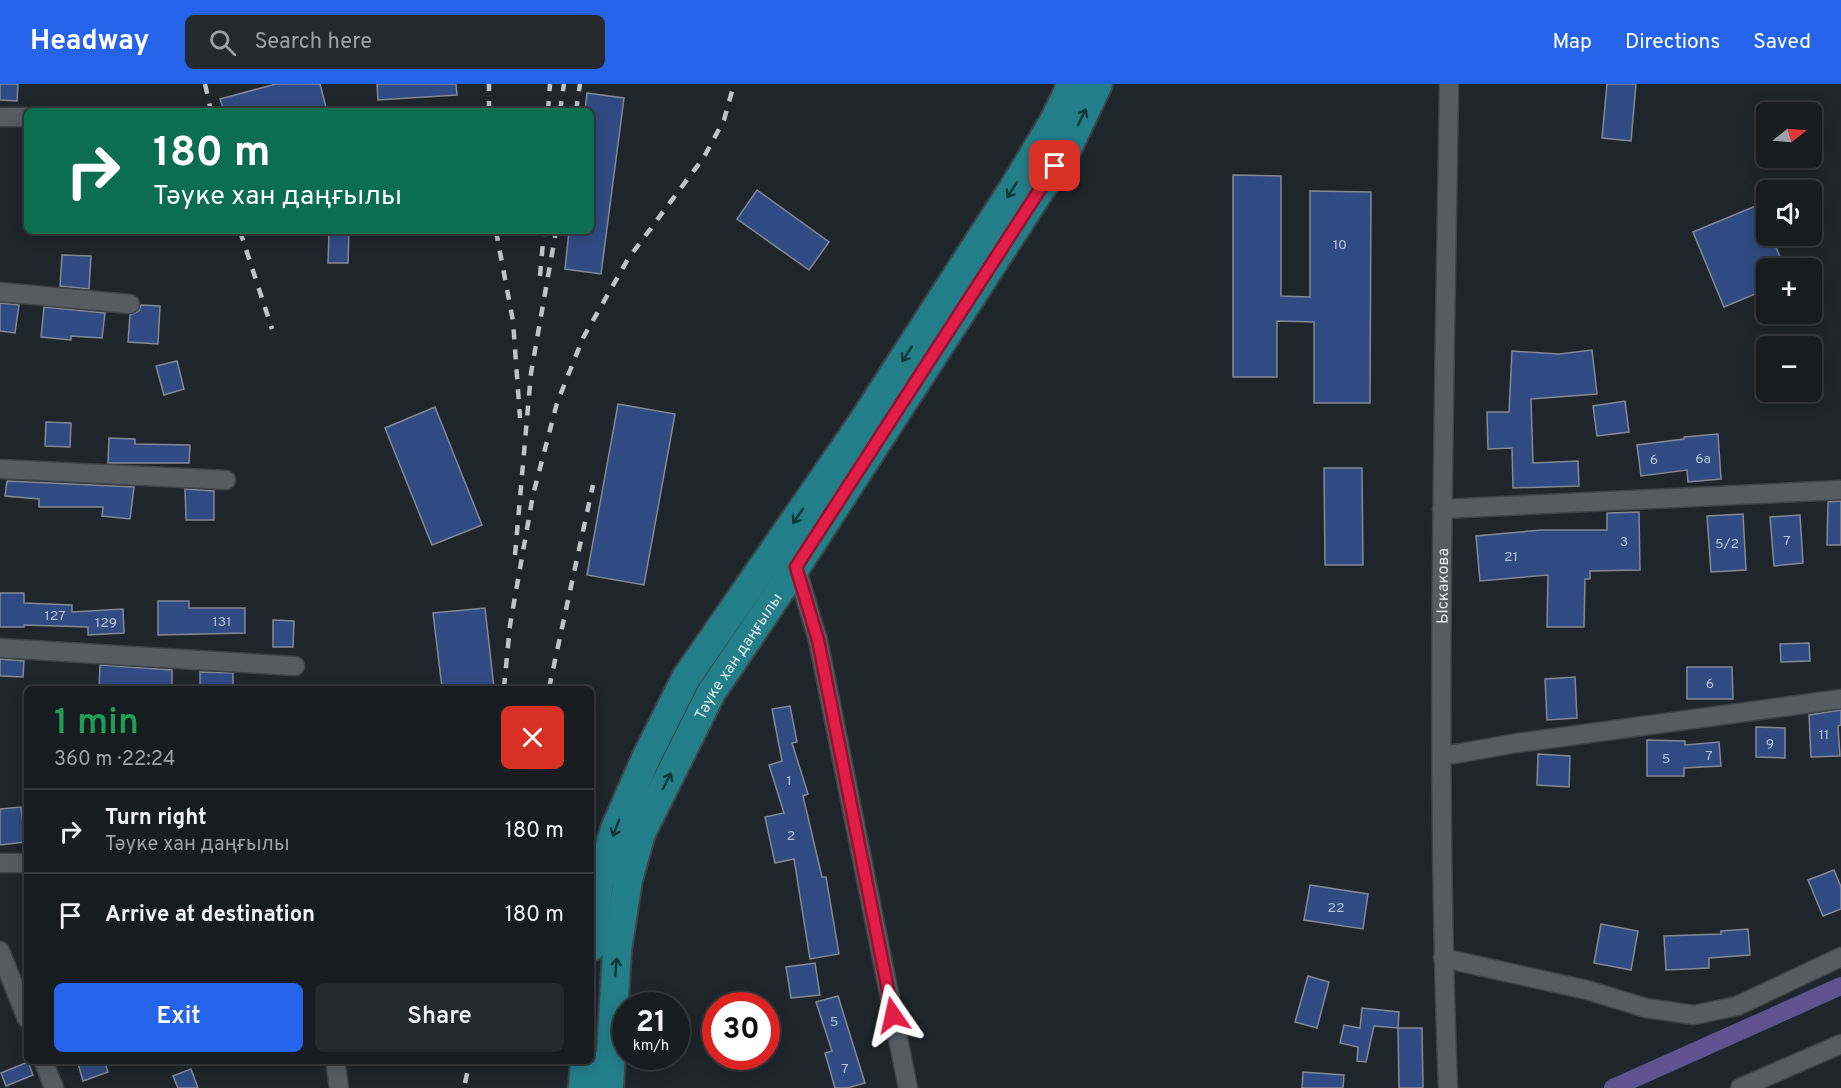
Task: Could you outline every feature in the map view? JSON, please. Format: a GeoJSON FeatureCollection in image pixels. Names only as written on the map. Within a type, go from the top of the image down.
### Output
{"type":"FeatureCollection","features":[{"type":"Feature","properties":{"kind":"main road","name":"Тәуке хан даңғылы"},"geometry":{"type":"LineString","coordinates":[[609,1088],[617,950],[628,880],[641,833],[711,693],[796,567],[871,430],[1054,120],[1072,84]]}},
{"type":"Feature","properties":{"kind":"main road","name":"Тәуке хан даңғылы"},"geometry":{"type":"LineString","coordinates":[[594,923],[599,882],[615,829],[646,758],[686,678],[871,430],[1068,147],[1098,84]]}},
{"type":"Feature","properties":{"kind":"main road"},"geometry":{"type":"LineString","coordinates":[[686,678],[711,693]]}},
{"type":"Feature","properties":{"kind":"main road"},"geometry":{"type":"LineString","coordinates":[[583,1088],[585,1064]]}},
{"type":"Feature","properties":{"kind":"street","name":"Ыскакова"},"geometry":{"type":"LineString","coordinates":[[1448,1088],[1443,958],[1442,508],[1449,84]]}},
{"type":"Feature","properties":{"kind":"street"},"geometry":{"type":"LineString","coordinates":[[0,117],[24,117]]}},
{"type":"Feature","properties":{"kind":"street"},"geometry":{"type":"LineString","coordinates":[[0,292],[130,304]]}},
{"type":"Feature","properties":{"kind":"street"},"geometry":{"type":"LineString","coordinates":[[0,469],[226,480]]}},
{"type":"Feature","properties":{"kind":"street"},"geometry":{"type":"LineString","coordinates":[[1442,508],[1841,490]]}},
{"type":"Feature","properties":{"kind":"street"},"geometry":{"type":"LineString","coordinates":[[796,567],[818,640],[908,1088]]}},
{"type":"Feature","properties":{"kind":"street"},"geometry":{"type":"LineString","coordinates":[[0,648],[295,666]]}},
{"type":"Feature","properties":{"kind":"street"},"geometry":{"type":"LineString","coordinates":[[1443,756],[1517,743],[1841,699]]}},
{"type":"Feature","properties":{"kind":"street"},"geometry":{"type":"LineString","coordinates":[[0,863],[24,863]]}},
{"type":"Feature","properties":{"kind":"street"},"geometry":{"type":"LineString","coordinates":[[0,951],[24,1012]]}},
{"type":"Feature","properties":{"kind":"street"},"geometry":{"type":"LineString","coordinates":[[1443,958],[1587,990],[1646,1008],[1694,1015],[1737,1006],[1841,957]]}},
{"type":"Feature","properties":{"kind":"street"},"geometry":{"type":"LineString","coordinates":[[1740,1088],[1841,1044]]}},
{"type":"Feature","properties":{"kind":"street"},"geometry":{"type":"LineString","coordinates":[[45,1064],[54,1088]]}},
{"type":"Feature","properties":{"kind":"street"},"geometry":{"type":"LineString","coordinates":[[335,1064],[339,1088]]}},
{"type":"Feature","properties":{"kind":"building"},"geometry":{"type":"Polygon","coordinates":[[[0,84],[18,84],[17,101],[0,100],[0,84]]]}},
{"type":"Feature","properties":{"kind":"building"},"geometry":{"type":"Polygon","coordinates":[[[276,84],[320,84],[326,108],[223,108],[220,99],[276,84]]]}},
{"type":"Feature","properties":{"kind":"building"},"geometry":{"type":"Polygon","coordinates":[[[377,84],[456,84],[457,95],[378,100],[377,84]]]}},
{"type":"Feature","properties":{"kind":"building"},"geometry":{"type":"Polygon","coordinates":[[[1607,84],[1636,84],[1631,141],[1602,138],[1607,84]]]}},
{"type":"Feature","properties":{"kind":"building"},"geometry":{"type":"Polygon","coordinates":[[[587,93],[624,98],[601,274],[565,269],[569,234],[594,234],[594,108],[585,108],[587,93]]]}},
{"type":"Feature","properties":{"kind":"building"},"geometry":{"type":"Polygon","coordinates":[[[1233,175],[1281,176],[1281,296],[1310,297],[1310,191],[1371,192],[1370,403],[1314,403],[1314,322],[1277,321],[1277,377],[1233,377],[1233,175]]]}},
{"type":"Feature","properties":{"kind":"building"},"geometry":{"type":"Polygon","coordinates":[[[757,190],[829,242],[809,270],[737,219],[757,190]]]}},
{"type":"Feature","properties":{"kind":"building"},"geometry":{"type":"Polygon","coordinates":[[[1756,206],[1756,246],[1775,246],[1781,258],[1756,258],[1756,294],[1724,307],[1693,232],[1756,206]]]}},
{"type":"Feature","properties":{"kind":"building"},"geometry":{"type":"Polygon","coordinates":[[[329,234],[349,234],[348,263],[328,263],[329,234]]]}},
{"type":"Feature","properties":{"kind":"building"},"geometry":{"type":"Polygon","coordinates":[[[62,255],[91,256],[89,289],[60,286],[62,255]]]}},
{"type":"Feature","properties":{"kind":"building"},"geometry":{"type":"Polygon","coordinates":[[[0,303],[19,305],[15,333],[0,331],[0,303]]]}},
{"type":"Feature","properties":{"kind":"building"},"geometry":{"type":"Polygon","coordinates":[[[141,305],[160,306],[158,344],[128,342],[130,315],[139,311],[141,305]]]}},
{"type":"Feature","properties":{"kind":"building"},"geometry":{"type":"Polygon","coordinates":[[[44,307],[105,313],[102,338],[71,336],[71,340],[41,337],[44,307]]]}},
{"type":"Feature","properties":{"kind":"building"},"geometry":{"type":"Polygon","coordinates":[[[1592,350],[1597,394],[1531,399],[1533,463],[1578,461],[1579,486],[1513,488],[1512,448],[1488,449],[1487,412],[1509,412],[1512,351],[1559,354],[1592,350]]]}},
{"type":"Feature","properties":{"kind":"building"},"geometry":{"type":"Polygon","coordinates":[[[177,361],[184,389],[164,395],[156,366],[177,361]]]}},
{"type":"Feature","properties":{"kind":"building"},"geometry":{"type":"Polygon","coordinates":[[[1625,401],[1629,432],[1597,436],[1593,406],[1625,401]]]}},
{"type":"Feature","properties":{"kind":"building"},"geometry":{"type":"Polygon","coordinates":[[[618,404],[675,414],[644,585],[587,575],[618,404]]]}},
{"type":"Feature","properties":{"kind":"building"},"geometry":{"type":"Polygon","coordinates":[[[435,407],[482,525],[432,545],[385,428],[435,407]]]}},
{"type":"Feature","properties":{"kind":"building"},"geometry":{"type":"Polygon","coordinates":[[[46,422],[71,423],[70,447],[45,446],[46,422]]]}},
{"type":"Feature","properties":{"kind":"building"},"geometry":{"type":"Polygon","coordinates":[[[1718,434],[1721,479],[1688,482],[1687,470],[1641,476],[1637,445],[1718,434]]]}},
{"type":"Feature","properties":{"kind":"building"},"geometry":{"type":"Polygon","coordinates":[[[109,438],[135,439],[135,444],[190,445],[189,463],[108,463],[109,438]]]}},
{"type":"Feature","properties":{"kind":"building"},"geometry":{"type":"Polygon","coordinates":[[[1324,468],[1362,468],[1363,565],[1325,565],[1324,468]]]}},
{"type":"Feature","properties":{"kind":"building"},"geometry":{"type":"Polygon","coordinates":[[[7,481],[134,487],[130,519],[102,516],[103,507],[39,507],[39,499],[5,496],[7,481]]]}},
{"type":"Feature","properties":{"kind":"building"},"geometry":{"type":"Polygon","coordinates":[[[185,489],[214,491],[214,520],[186,520],[185,489]]]}},
{"type":"Feature","properties":{"kind":"building"},"geometry":{"type":"Polygon","coordinates":[[[1841,501],[1841,545],[1827,545],[1828,502],[1841,501]]]}},
{"type":"Feature","properties":{"kind":"building"},"geometry":{"type":"Polygon","coordinates":[[[1639,512],[1640,570],[1590,571],[1590,579],[1585,579],[1584,627],[1547,627],[1548,575],[1480,581],[1476,536],[1541,530],[1607,530],[1607,513],[1639,512]]]}},
{"type":"Feature","properties":{"kind":"building"},"geometry":{"type":"Polygon","coordinates":[[[1743,514],[1746,570],[1711,572],[1707,516],[1743,514]]]}},
{"type":"Feature","properties":{"kind":"building"},"geometry":{"type":"Polygon","coordinates":[[[1800,515],[1803,563],[1774,566],[1770,517],[1800,515]]]}},
{"type":"Feature","properties":{"kind":"building"},"geometry":{"type":"Polygon","coordinates":[[[0,593],[24,593],[24,603],[72,605],[72,612],[123,609],[124,633],[88,635],[88,627],[24,625],[24,627],[0,627],[0,593]]]}},
{"type":"Feature","properties":{"kind":"building"},"geometry":{"type":"Polygon","coordinates":[[[158,601],[189,601],[189,608],[245,608],[245,633],[158,635],[158,601]]]}},
{"type":"Feature","properties":{"kind":"building"},"geometry":{"type":"Polygon","coordinates":[[[485,608],[494,686],[442,686],[433,613],[485,608]]]}},
{"type":"Feature","properties":{"kind":"building"},"geometry":{"type":"Polygon","coordinates":[[[273,620],[294,621],[293,647],[273,647],[273,620]]]}},
{"type":"Feature","properties":{"kind":"building"},"geometry":{"type":"Polygon","coordinates":[[[1809,643],[1810,661],[1781,662],[1780,644],[1809,643]]]}},
{"type":"Feature","properties":{"kind":"building"},"geometry":{"type":"Polygon","coordinates":[[[0,659],[24,661],[23,677],[0,676],[0,659]]]}},
{"type":"Feature","properties":{"kind":"building"},"geometry":{"type":"Polygon","coordinates":[[[100,665],[172,670],[172,686],[99,686],[100,665]]]}},
{"type":"Feature","properties":{"kind":"building"},"geometry":{"type":"Polygon","coordinates":[[[1687,667],[1732,667],[1733,699],[1687,699],[1687,667]]]}},
{"type":"Feature","properties":{"kind":"building"},"geometry":{"type":"Polygon","coordinates":[[[200,672],[233,673],[233,686],[200,686],[200,672]]]}},
{"type":"Feature","properties":{"kind":"building"},"geometry":{"type":"Polygon","coordinates":[[[1575,677],[1577,718],[1547,720],[1545,679],[1575,677]]]}},
{"type":"Feature","properties":{"kind":"building"},"geometry":{"type":"Polygon","coordinates":[[[790,706],[797,742],[792,743],[808,794],[803,796],[822,877],[826,877],[839,954],[810,959],[794,859],[775,863],[765,817],[784,813],[769,765],[782,761],[772,709],[790,706]]]}},
{"type":"Feature","properties":{"kind":"building"},"geometry":{"type":"Polygon","coordinates":[[[1841,710],[1841,725],[1838,726],[1840,756],[1811,757],[1809,715],[1841,710]]]}},
{"type":"Feature","properties":{"kind":"building"},"geometry":{"type":"Polygon","coordinates":[[[1756,727],[1785,728],[1785,758],[1756,757],[1756,727]]]}},
{"type":"Feature","properties":{"kind":"building"},"geometry":{"type":"Polygon","coordinates":[[[1647,740],[1685,741],[1685,745],[1719,742],[1721,766],[1684,768],[1684,776],[1647,776],[1647,740]]]}},
{"type":"Feature","properties":{"kind":"building"},"geometry":{"type":"Polygon","coordinates":[[[1538,754],[1570,756],[1569,787],[1537,785],[1538,754]]]}},
{"type":"Feature","properties":{"kind":"building"},"geometry":{"type":"Polygon","coordinates":[[[21,807],[24,842],[0,845],[0,809],[21,807]]]}},
{"type":"Feature","properties":{"kind":"building"},"geometry":{"type":"Polygon","coordinates":[[[1834,870],[1841,887],[1841,909],[1823,916],[1808,880],[1834,870]]]}},
{"type":"Feature","properties":{"kind":"building"},"geometry":{"type":"Polygon","coordinates":[[[1310,885],[1368,894],[1363,929],[1304,920],[1310,885]]]}},
{"type":"Feature","properties":{"kind":"building"},"geometry":{"type":"Polygon","coordinates":[[[1601,924],[1638,931],[1631,970],[1594,963],[1601,924]]]}},
{"type":"Feature","properties":{"kind":"building"},"geometry":{"type":"Polygon","coordinates":[[[1748,929],[1750,955],[1709,958],[1709,968],[1666,970],[1664,936],[1721,934],[1721,931],[1748,929]]]}},
{"type":"Feature","properties":{"kind":"building"},"geometry":{"type":"Polygon","coordinates":[[[815,963],[820,995],[791,998],[786,967],[815,963]]]}},
{"type":"Feature","properties":{"kind":"building"},"geometry":{"type":"Polygon","coordinates":[[[1308,976],[1329,982],[1317,1028],[1295,1022],[1308,976]]]}},
{"type":"Feature","properties":{"kind":"building"},"geometry":{"type":"Polygon","coordinates":[[[838,996],[865,1083],[847,1088],[835,1088],[825,1053],[832,1051],[816,1002],[838,996]]]}},
{"type":"Feature","properties":{"kind":"building"},"geometry":{"type":"Polygon","coordinates":[[[1362,1008],[1399,1012],[1398,1028],[1374,1026],[1366,1062],[1357,1061],[1358,1047],[1340,1043],[1344,1025],[1360,1028],[1362,1008]]]}},
{"type":"Feature","properties":{"kind":"building"},"geometry":{"type":"Polygon","coordinates":[[[1398,1028],[1422,1028],[1423,1088],[1399,1088],[1398,1028]]]}},
{"type":"Feature","properties":{"kind":"building"},"geometry":{"type":"Polygon","coordinates":[[[24,1064],[29,1064],[33,1075],[6,1086],[1,1073],[24,1064]]]}},
{"type":"Feature","properties":{"kind":"building"},"geometry":{"type":"Polygon","coordinates":[[[78,1064],[105,1064],[108,1072],[83,1081],[78,1064]]]}},
{"type":"Feature","properties":{"kind":"building"},"geometry":{"type":"Polygon","coordinates":[[[191,1069],[198,1088],[178,1088],[173,1076],[191,1069]]]}},
{"type":"Feature","properties":{"kind":"building"},"geometry":{"type":"Polygon","coordinates":[[[1303,1072],[1344,1075],[1343,1088],[1302,1088],[1303,1072]]]}},
{"type":"Feature","properties":{"kind":"waterway"},"geometry":{"type":"LineString","coordinates":[[1613,1088],[1841,986]]}},
{"type":"Feature","properties":{"kind":"railway"},"geometry":{"type":"LineString","coordinates":[[205,84],[210,108]]}},
{"type":"Feature","properties":{"kind":"railway"},"geometry":{"type":"LineString","coordinates":[[489,84],[489,108]]}},
{"type":"Feature","properties":{"kind":"railway"},"geometry":{"type":"LineString","coordinates":[[548,108],[550,84]]}},
{"type":"Feature","properties":{"kind":"railway"},"geometry":{"type":"LineString","coordinates":[[560,108],[564,84]]}},
{"type":"Feature","properties":{"kind":"railway"},"geometry":{"type":"LineString","coordinates":[[576,108],[580,84]]}},
{"type":"Feature","properties":{"kind":"railway"},"geometry":{"type":"LineString","coordinates":[[504,686],[510,625],[533,495],[557,403],[583,338],[628,259],[704,157],[724,120],[734,84]]}},
{"type":"Feature","properties":{"kind":"railway"},"geometry":{"type":"LineString","coordinates":[[241,234],[272,329]]}},
{"type":"Feature","properties":{"kind":"railway"},"geometry":{"type":"LineString","coordinates":[[497,234],[513,321],[520,418]]}},
{"type":"Feature","properties":{"kind":"railway"},"geometry":{"type":"LineString","coordinates":[[540,276],[544,234]]}},
{"type":"Feature","properties":{"kind":"railway"},"geometry":{"type":"LineString","coordinates":[[515,555],[531,373],[555,234]]}},
{"type":"Feature","properties":{"kind":"railway"},"geometry":{"type":"LineString","coordinates":[[549,686],[593,485]]}},
{"type":"Feature","properties":{"kind":"railway"},"geometry":{"type":"LineString","coordinates":[[465,1083],[469,1064]]}},
{"type":"Feature","properties":{"kind":"route"},"geometry":{"type":"LineString","coordinates":[[893,1015],[818,640],[796,567],[1055,166]]}}]}
